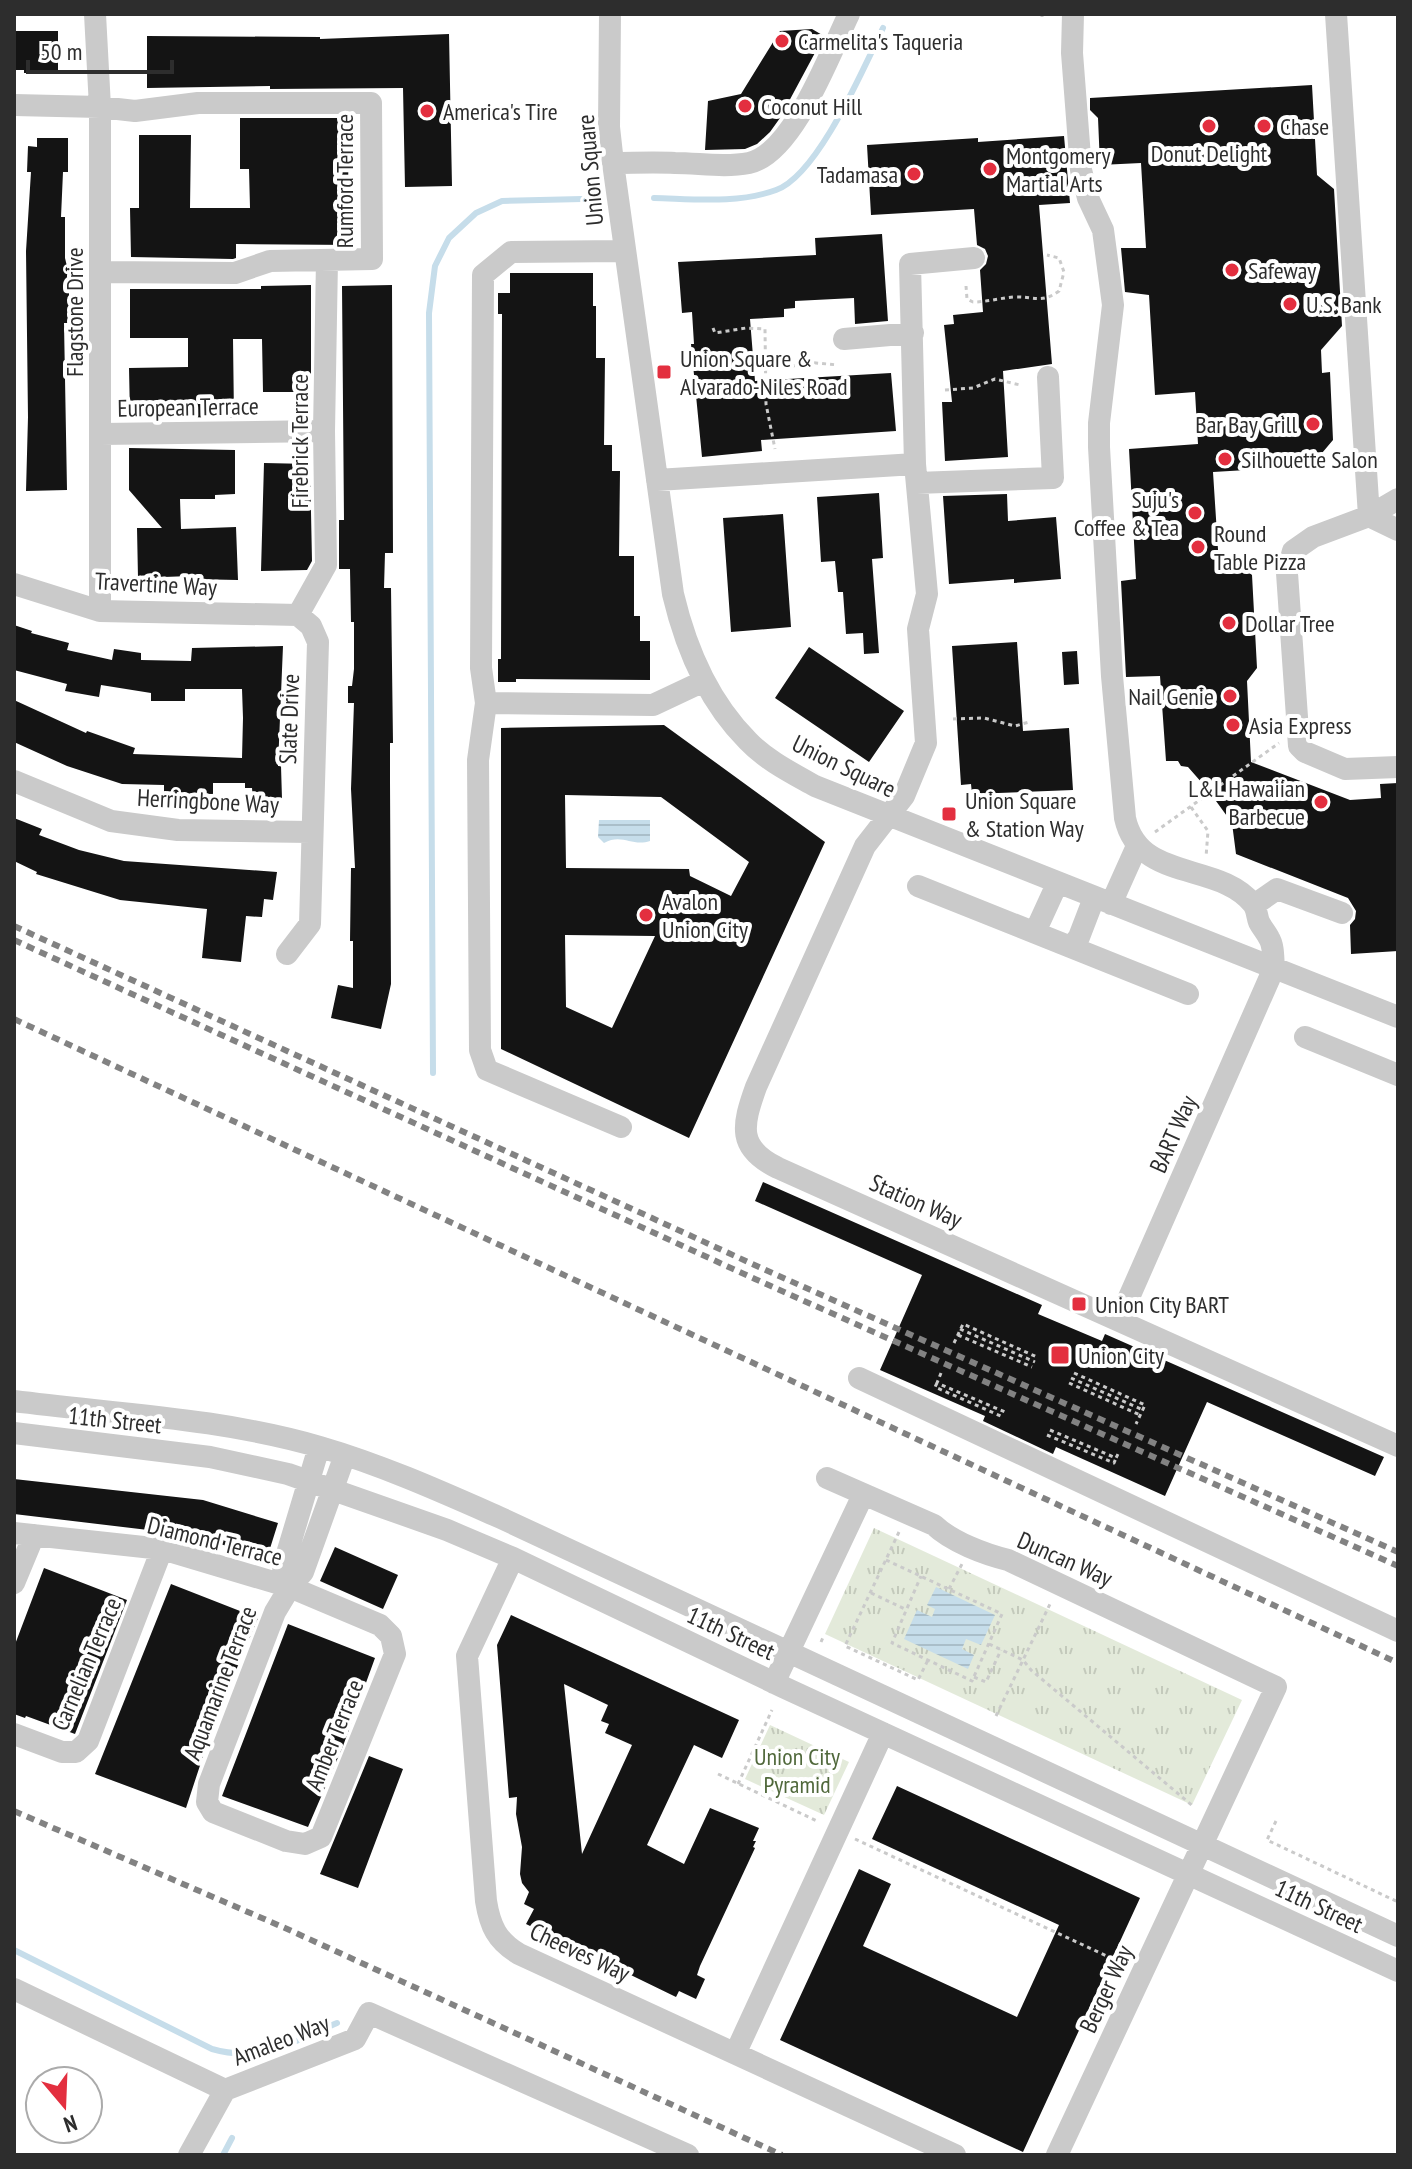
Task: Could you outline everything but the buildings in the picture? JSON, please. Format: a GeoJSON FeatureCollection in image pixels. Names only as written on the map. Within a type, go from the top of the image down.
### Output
{"type":"FeatureCollection","features":[{"type":"Feature","properties":{"kind":"street","name":"Flagstone Drive"},"geometry":{"type":"LineString","coordinates":[[95,14],[100,107],[100,611]]}},
{"type":"Feature","properties":{"kind":"street","name":"Union Square"},"geometry":{"type":"LineString","coordinates":[[610,14],[609,127],[673,594],[684,639],[704,681],[724,712],[749,743],[815,786],[1398,1017]]}},
{"type":"Feature","properties":{"kind":"street"},"geometry":{"type":"LineString","coordinates":[[613,163],[724,165],[751,163],[764,157],[777,148],[793,128],[849,14]]}},
{"type":"Feature","properties":{"kind":"street"},"geometry":{"type":"LineString","coordinates":[[1073,14],[1072,53],[1081,170],[1088,198],[1103,230],[1113,305],[1099,447],[1112,676],[1125,818],[1137,846],[1158,861],[1227,885],[1254,905],[1259,923],[1271,941],[1274,968]]}},
{"type":"Feature","properties":{"kind":"street"},"geometry":{"type":"LineString","coordinates":[[1336,14],[1369,516]]}},
{"type":"Feature","properties":{"kind":"street","name":"Rumford Terrace"},"geometry":{"type":"LineString","coordinates":[[100,107],[135,111],[198,103],[371,103],[372,259],[270,261],[235,273],[100,272]]}},
{"type":"Feature","properties":{"kind":"street"},"geometry":{"type":"LineString","coordinates":[[14,105],[100,107]]}},
{"type":"Feature","properties":{"kind":"street"},"geometry":{"type":"LineString","coordinates":[[621,1127],[487,1070],[480,1050],[478,760],[486,703],[481,668],[483,275],[511,252],[624,251]]}},
{"type":"Feature","properties":{"kind":"street","name":"Station Way"},"geometry":{"type":"LineString","coordinates":[[974,258],[910,264],[916,474],[927,594],[918,629],[926,743],[904,796],[862,850],[756,1087],[745,1117],[746,1139],[758,1158],[778,1168],[1398,1446]]}},
{"type":"Feature","properties":{"kind":"street","name":"Firebrick Terrace"},"geometry":{"type":"LineString","coordinates":[[298,615],[326,565],[324,431],[327,260]]}},
{"type":"Feature","properties":{"kind":"street"},"geometry":{"type":"LineString","coordinates":[[844,339],[913,333]]}},
{"type":"Feature","properties":{"kind":"street"},"geometry":{"type":"LineString","coordinates":[[657,480],[916,474],[1053,478],[1048,377]]}},
{"type":"Feature","properties":{"kind":"street","name":"European Terrace"},"geometry":{"type":"LineString","coordinates":[[101,434],[324,431]]}},
{"type":"Feature","properties":{"kind":"street"},"geometry":{"type":"LineString","coordinates":[[1398,499],[1369,516],[1313,537],[1293,551],[1287,573],[1299,746],[1305,752],[1345,769],[1398,767]]}},
{"type":"Feature","properties":{"kind":"street"},"geometry":{"type":"LineString","coordinates":[[1369,516],[1398,530]]}},
{"type":"Feature","properties":{"kind":"street","name":"Travertine Way"},"geometry":{"type":"LineString","coordinates":[[14,584],[100,611],[298,615]]}},
{"type":"Feature","properties":{"kind":"street","name":"Slate Drive"},"geometry":{"type":"LineString","coordinates":[[287,954],[310,924],[318,642],[311,626],[298,615]]}},
{"type":"Feature","properties":{"kind":"street"},"geometry":{"type":"LineString","coordinates":[[486,703],[653,705],[704,681]]}},
{"type":"Feature","properties":{"kind":"street","name":"Herringbone Way"},"geometry":{"type":"LineString","coordinates":[[14,781],[111,821],[178,830],[311,832]]}},
{"type":"Feature","properties":{"kind":"street"},"geometry":{"type":"LineString","coordinates":[[1071,947],[1137,846]]}},
{"type":"Feature","properties":{"kind":"street"},"geometry":{"type":"LineString","coordinates":[[1035,932],[1057,884]]}},
{"type":"Feature","properties":{"kind":"street"},"geometry":{"type":"LineString","coordinates":[[918,886],[1188,994]]}},
{"type":"Feature","properties":{"kind":"street"},"geometry":{"type":"LineString","coordinates":[[1254,905],[1277,889],[1342,913]]}},
{"type":"Feature","properties":{"kind":"street","name":"BART Way"},"geometry":{"type":"LineString","coordinates":[[1119,1320],[1274,968]]}},
{"type":"Feature","properties":{"kind":"street"},"geometry":{"type":"LineString","coordinates":[[1305,1037],[1398,1075]]}},
{"type":"Feature","properties":{"kind":"street"},"geometry":{"type":"LineString","coordinates":[[859,1378],[1398,1631]]}},
{"type":"Feature","properties":{"kind":"street","name":"11th Street"},"geometry":{"type":"LineString","coordinates":[[14,1401],[250,1430],[345,1455],[420,1483],[1398,1936]]}},
{"type":"Feature","properties":{"kind":"street","name":"11th Street"},"geometry":{"type":"LineString","coordinates":[[14,1433],[210,1457],[288,1474],[447,1530],[1398,1971]]}},
{"type":"Feature","properties":{"kind":"street"},"geometry":{"type":"LineString","coordinates":[[290,1587],[283,1567],[319,1447]]}},
{"type":"Feature","properties":{"kind":"street","name":"Aquamarine Terrace"},"geometry":{"type":"LineString","coordinates":[[305,1844],[286,1841],[213,1812],[207,1802],[209,1784],[275,1612],[303,1572],[345,1455]]}},
{"type":"Feature","properties":{"kind":"street","name":"Duncan Way"},"geometry":{"type":"LineString","coordinates":[[827,1478],[934,1525],[941,1532],[970,1546],[1059,1584],[1276,1687],[1203,1845]]}},
{"type":"Feature","properties":{"kind":"street"},"geometry":{"type":"LineString","coordinates":[[774,1683],[863,1495]]}},
{"type":"Feature","properties":{"kind":"street"},"geometry":{"type":"LineString","coordinates":[[14,1583],[24,1534]]}},
{"type":"Feature","properties":{"kind":"street","name":"Diamond Terrace"},"geometry":{"type":"LineString","coordinates":[[24,1534],[162,1549],[290,1587],[380,1625],[391,1636]]}},
{"type":"Feature","properties":{"kind":"street","name":"Carnelian Terrace"},"geometry":{"type":"LineString","coordinates":[[21,1737],[62,1752],[76,1752],[88,1741],[162,1549]]}},
{"type":"Feature","properties":{"kind":"street","name":"Cheeves Way"},"geometry":{"type":"LineString","coordinates":[[513,1558],[467,1656],[486,1901],[496,1936],[519,1954],[955,2155]]}},
{"type":"Feature","properties":{"kind":"street","name":"Amber Terrace"},"geometry":{"type":"LineString","coordinates":[[305,1844],[321,1837],[395,1654],[391,1636]]}},
{"type":"Feature","properties":{"kind":"street"},"geometry":{"type":"LineString","coordinates":[[736,2052],[883,1733]]}},
{"type":"Feature","properties":{"kind":"street","name":"Berger Way"},"geometry":{"type":"LineString","coordinates":[[1057,2155],[1203,1845]]}},
{"type":"Feature","properties":{"kind":"street","name":"Amaleo Way"},"geometry":{"type":"LineString","coordinates":[[14,1989],[225,2090],[355,2039],[369,2013],[688,2155]]}},
{"type":"Feature","properties":{"kind":"street"},"geometry":{"type":"LineString","coordinates":[[189,2155],[225,2090]]}},
{"type":"Feature","properties":{"kind":"path"},"geometry":{"type":"LineString","coordinates":[[966,286],[967,299],[973,302],[1015,297],[1031,300],[1046,298],[1059,291],[1064,272],[1059,258],[1047,255]]}},
{"type":"Feature","properties":{"kind":"path"},"geometry":{"type":"LineString","coordinates":[[713,328],[715,333],[746,328],[765,329],[766,404],[775,449]]}},
{"type":"Feature","properties":{"kind":"path"},"geometry":{"type":"LineString","coordinates":[[766,369],[806,362],[838,365]]}},
{"type":"Feature","properties":{"kind":"path"},"geometry":{"type":"LineString","coordinates":[[945,390],[973,388],[995,379],[1020,385]]}},
{"type":"Feature","properties":{"kind":"path"},"geometry":{"type":"LineString","coordinates":[[953,719],[984,718],[1015,726],[1029,722]]}},
{"type":"Feature","properties":{"kind":"path"},"geometry":{"type":"LineString","coordinates":[[1137,846],[1285,739],[1297,738]]}},
{"type":"Feature","properties":{"kind":"path"},"geometry":{"type":"LineString","coordinates":[[1191,807],[1208,835],[1201,876]]}},
{"type":"Feature","properties":{"kind":"path"},"geometry":{"type":"LineString","coordinates":[[954,1343],[963,1324],[1037,1357]]}},
{"type":"Feature","properties":{"kind":"path"},"geometry":{"type":"LineString","coordinates":[[960,1329],[1035,1362]]}},
{"type":"Feature","properties":{"kind":"path"},"geometry":{"type":"LineString","coordinates":[[958,1335],[1032,1367]]}},
{"type":"Feature","properties":{"kind":"path"},"geometry":{"type":"LineString","coordinates":[[941,1373],[937,1383],[1004,1414]]}},
{"type":"Feature","properties":{"kind":"path"},"geometry":{"type":"LineString","coordinates":[[1074,1373],[1145,1405],[1136,1424]]}},
{"type":"Feature","properties":{"kind":"path"},"geometry":{"type":"LineString","coordinates":[[1071,1378],[1143,1410]]}},
{"type":"Feature","properties":{"kind":"path"},"geometry":{"type":"LineString","coordinates":[[1069,1383],[1140,1415]]}},
{"type":"Feature","properties":{"kind":"path"},"geometry":{"type":"LineString","coordinates":[[1050,1430],[1116,1458]]}},
{"type":"Feature","properties":{"kind":"path"},"geometry":{"type":"LineString","coordinates":[[1047,1435],[1114,1463],[1119,1452]]}},
{"type":"Feature","properties":{"kind":"path"},"geometry":{"type":"LineString","coordinates":[[908,1515],[845,1646],[918,1680],[928,1660]]}},
{"type":"Feature","properties":{"kind":"path"},"geometry":{"type":"LineString","coordinates":[[949,1589],[970,1546]]}},
{"type":"Feature","properties":{"kind":"path"},"geometry":{"type":"LineString","coordinates":[[886,1560],[921,1576],[949,1589],[1002,1614],[972,1681],[892,1643],[921,1576]]}},
{"type":"Feature","properties":{"kind":"path"},"geometry":{"type":"LineString","coordinates":[[996,1716],[1059,1584]]}},
{"type":"Feature","properties":{"kind":"path"},"geometry":{"type":"LineString","coordinates":[[871,1593],[907,1610]]}},
{"type":"Feature","properties":{"kind":"path"},"geometry":{"type":"LineString","coordinates":[[821,1642],[824,1635]]}},
{"type":"Feature","properties":{"kind":"path"},"geometry":{"type":"LineString","coordinates":[[989,1644],[1023,1660],[1194,1807]]}},
{"type":"Feature","properties":{"kind":"path"},"geometry":{"type":"LineString","coordinates":[[973,1677],[986,1682],[1001,1650]]}},
{"type":"Feature","properties":{"kind":"path"},"geometry":{"type":"LineString","coordinates":[[738,1784],[772,1710]]}},
{"type":"Feature","properties":{"kind":"path"},"geometry":{"type":"LineString","coordinates":[[718,1774],[1142,1972]]}},
{"type":"Feature","properties":{"kind":"path"},"geometry":{"type":"LineString","coordinates":[[1276,1821],[1267,1840],[1398,1902]]}},
{"type":"Feature","properties":{"kind":"green space"},"geometry":{"type":"Polygon","coordinates":[[[874,1528],[1242,1700],[1192,1805],[825,1634],[874,1528]]]}},
{"type":"Feature","properties":{"kind":"green space","name":"Union City Pyramid"},"geometry":{"type":"Polygon","coordinates":[[[770,1725],[849,1762],[824,1815],[745,1779],[770,1725]]]}},
{"type":"Feature","properties":{"kind":"water"},"geometry":{"type":"Polygon","coordinates":[[[599,820],[650,820],[650,841],[616,839],[604,843],[598,837],[599,820]]]}},
{"type":"Feature","properties":{"kind":"water"},"geometry":{"type":"Polygon","coordinates":[[[936,1587],[995,1615],[981,1645],[966,1639],[962,1649],[974,1655],[968,1669],[904,1639],[917,1610],[932,1617],[935,1609],[927,1605],[936,1587]]]}},
{"type":"Feature","properties":{"kind":"waterway"},"geometry":{"type":"LineString","coordinates":[[654,198],[716,200],[747,197],[776,190],[792,180],[808,164],[838,119],[883,28]]}},
{"type":"Feature","properties":{"kind":"waterway"},"geometry":{"type":"LineString","coordinates":[[433,1073],[429,313],[435,266],[449,238],[476,213],[502,201],[582,199]]}},
{"type":"Feature","properties":{"kind":"waterway"},"geometry":{"type":"LineString","coordinates":[[14,1950],[212,2049],[246,2054],[261,2052],[337,2023]]}},
{"type":"Feature","properties":{"kind":"waterway"},"geometry":{"type":"LineString","coordinates":[[223,2155],[232,2138]]}},
{"type":"Feature","properties":{"kind":"railway"},"geometry":{"type":"LineString","coordinates":[[14,926],[759,1267],[1398,1552]]}},
{"type":"Feature","properties":{"kind":"railway"},"geometry":{"type":"LineString","coordinates":[[14,940],[755,1279],[1398,1566]]}},
{"type":"Feature","properties":{"kind":"railway"},"geometry":{"type":"LineString","coordinates":[[14,1019],[1398,1663]]}},
{"type":"Feature","properties":{"kind":"railway"},"geometry":{"type":"LineString","coordinates":[[14,1811],[285,1928],[782,2155]]}},
{"type":"Feature","properties":{"kind":"place","name":"Carmelita's Taqueria"},"geometry":{"type":"Point","coordinates":[782,41]}},
{"type":"Feature","properties":{"kind":"place","name":"Coconut Hill"},"geometry":{"type":"Point","coordinates":[745,106]}},
{"type":"Feature","properties":{"kind":"place","name":"America's Tire"},"geometry":{"type":"Point","coordinates":[427,111]}},
{"type":"Feature","properties":{"kind":"place","name":"Donut Delight"},"geometry":{"type":"Point","coordinates":[1209,126]}},
{"type":"Feature","properties":{"kind":"place","name":"Chase"},"geometry":{"type":"Point","coordinates":[1264,126]}},
{"type":"Feature","properties":{"kind":"place","name":"Montgomery Martial Arts"},"geometry":{"type":"Point","coordinates":[990,169]}},
{"type":"Feature","properties":{"kind":"place","name":"Tadamasa"},"geometry":{"type":"Point","coordinates":[914,174]}},
{"type":"Feature","properties":{"kind":"place","name":"Safeway"},"geometry":{"type":"Point","coordinates":[1232,270]}},
{"type":"Feature","properties":{"kind":"place","name":"U.S. Bank"},"geometry":{"type":"Point","coordinates":[1290,304]}},
{"type":"Feature","properties":{"kind":"place","name":"Union Square & Alvarado-Niles Road"},"geometry":{"type":"Point","coordinates":[664,372]}},
{"type":"Feature","properties":{"kind":"place","name":"Bar Bay Grill"},"geometry":{"type":"Point","coordinates":[1313,424]}},
{"type":"Feature","properties":{"kind":"place","name":"Silhouette Salon"},"geometry":{"type":"Point","coordinates":[1225,459]}},
{"type":"Feature","properties":{"kind":"place","name":"Suju's Coffee & Tea"},"geometry":{"type":"Point","coordinates":[1195,513]}},
{"type":"Feature","properties":{"kind":"place","name":"Round Table Pizza"},"geometry":{"type":"Point","coordinates":[1198,547]}},
{"type":"Feature","properties":{"kind":"place","name":"Dollar Tree"},"geometry":{"type":"Point","coordinates":[1229,623]}},
{"type":"Feature","properties":{"kind":"place","name":"Nail Genie"},"geometry":{"type":"Point","coordinates":[1230,696]}},
{"type":"Feature","properties":{"kind":"place","name":"Asia Express"},"geometry":{"type":"Point","coordinates":[1233,725]}},
{"type":"Feature","properties":{"kind":"place","name":"L&L Hawaiian Barbecue"},"geometry":{"type":"Point","coordinates":[1321,802]}},
{"type":"Feature","properties":{"kind":"place","name":"Union Square & Station Way"},"geometry":{"type":"Point","coordinates":[949,814]}},
{"type":"Feature","properties":{"kind":"place","name":"Avalon Union City"},"geometry":{"type":"Point","coordinates":[646,915]}},
{"type":"Feature","properties":{"kind":"place","name":"Union City BART"},"geometry":{"type":"Point","coordinates":[1079,1304]}},
{"type":"Feature","properties":{"kind":"place","name":"Union City"},"geometry":{"type":"Point","coordinates":[1060,1355]}}]}
